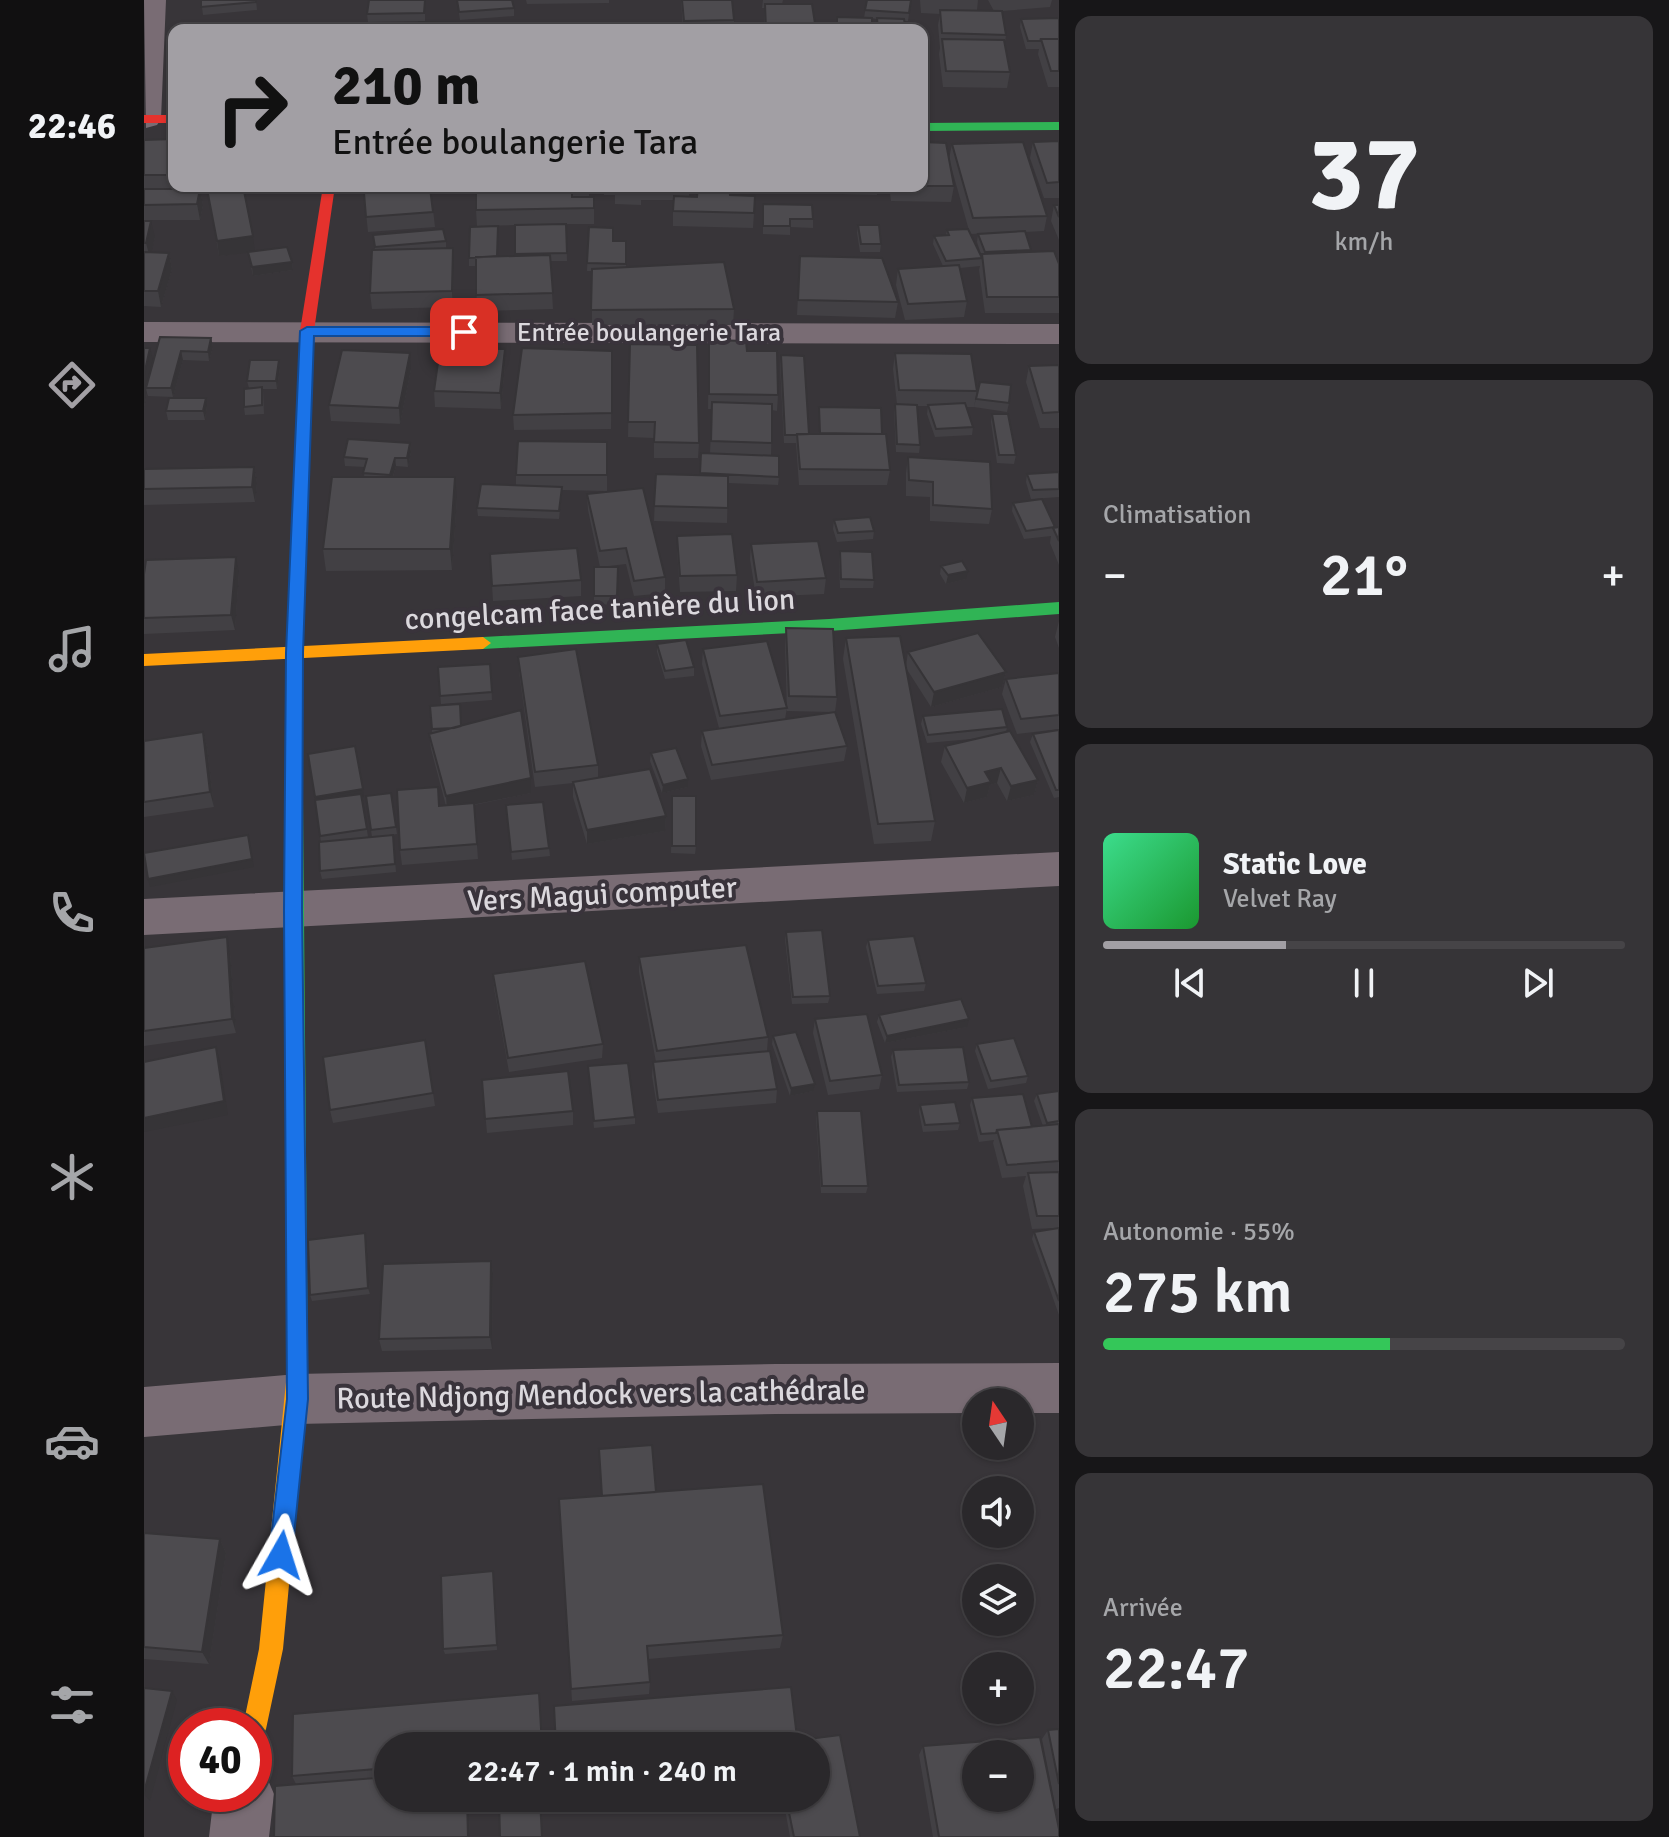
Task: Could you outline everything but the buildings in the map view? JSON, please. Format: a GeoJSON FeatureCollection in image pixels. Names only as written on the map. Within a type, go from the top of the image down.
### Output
{"type":"FeatureCollection","features":[{"type":"Feature","properties":{"kind":"street"},"geometry":{"type":"LineString","coordinates":[[152,0],[155,119]]}},
{"type":"Feature","properties":{"kind":"street"},"geometry":{"type":"LineString","coordinates":[[928,127],[1059,126]]}},
{"type":"Feature","properties":{"kind":"street"},"geometry":{"type":"LineString","coordinates":[[258,1708],[271,1649],[297,1399],[294,653],[307,331],[328,192]]}},
{"type":"Feature","properties":{"kind":"street","name":"Entrée boulangerie Tara"},"geometry":{"type":"LineString","coordinates":[[144,332],[1059,334]]}},
{"type":"Feature","properties":{"kind":"street","name":"congelcam face tanière du lion"},"geometry":{"type":"LineString","coordinates":[[144,660],[829,625],[1059,608]]}},
{"type":"Feature","properties":{"kind":"street","name":"Vers Magui computer"},"geometry":{"type":"LineString","coordinates":[[144,917],[1059,869]]}},
{"type":"Feature","properties":{"kind":"street","name":"Route Ndjong Mendock vers la cathédrale"},"geometry":{"type":"LineString","coordinates":[[144,1412],[297,1399],[776,1389],[1059,1388]]}},
{"type":"Feature","properties":{"kind":"street"},"geometry":{"type":"LineString","coordinates":[[239,1837],[242,1812]]}},
{"type":"Feature","properties":{"kind":"traffic: fast"},"geometry":{"type":"LineString","coordinates":[[928,127],[1059,126]]}},
{"type":"Feature","properties":{"kind":"traffic: fast"},"geometry":{"type":"LineString","coordinates":[[483,643],[829,625],[1059,608]]}},
{"type":"Feature","properties":{"kind":"traffic: fast"},"geometry":{"type":"LineString","coordinates":[[294,684],[297,1382]]}},
{"type":"Feature","properties":{"kind":"traffic: slow"},"geometry":{"type":"LineString","coordinates":[[144,660],[483,643]]}},
{"type":"Feature","properties":{"kind":"traffic: slow"},"geometry":{"type":"LineString","coordinates":[[258,1708],[271,1649],[297,1382]]}},
{"type":"Feature","properties":{"kind":"traffic: jam"},"geometry":{"type":"LineString","coordinates":[[144,119],[168,119]]}},
{"type":"Feature","properties":{"kind":"traffic: jam"},"geometry":{"type":"LineString","coordinates":[[294,684],[307,331],[328,192]]}},
{"type":"Feature","properties":{"kind":"route"},"geometry":{"type":"LineString","coordinates":[[281,1555],[297,1399],[294,653],[307,331],[464,332]]}}]}
